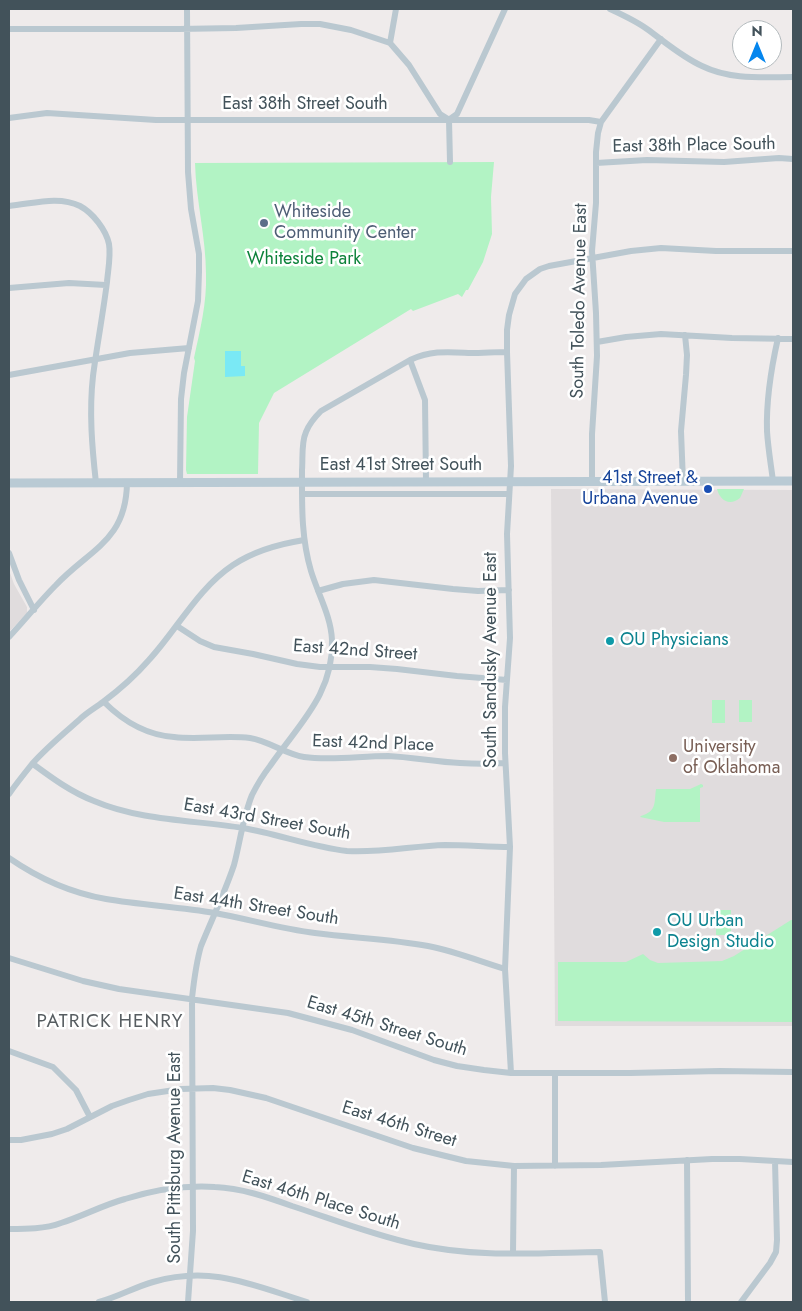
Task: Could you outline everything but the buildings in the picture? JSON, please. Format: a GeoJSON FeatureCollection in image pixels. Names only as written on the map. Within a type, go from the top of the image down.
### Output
{"type":"FeatureCollection","features":[{"type":"Feature","properties":{"kind":"main road","name":"East 41st Street South"},"geometry":{"type":"LineString","coordinates":[[9,483],[793,481]]}},
{"type":"Feature","properties":{"kind":"street"},"geometry":{"type":"LineString","coordinates":[[180,482],[181,399],[198,301],[200,272],[189,190],[187,9]]}},
{"type":"Feature","properties":{"kind":"street"},"geometry":{"type":"LineString","coordinates":[[390,43],[396,9]]}},
{"type":"Feature","properties":{"kind":"street"},"geometry":{"type":"LineString","coordinates":[[448,120],[457,114],[505,9]]}},
{"type":"Feature","properties":{"kind":"street"},"geometry":{"type":"LineString","coordinates":[[610,9],[629,18],[691,61],[703,67],[732,75],[793,77]]}},
{"type":"Feature","properties":{"kind":"street"},"geometry":{"type":"LineString","coordinates":[[9,29],[187,29],[320,24],[351,30],[390,43],[409,65],[440,114],[448,120]]}},
{"type":"Feature","properties":{"kind":"street"},"geometry":{"type":"LineString","coordinates":[[601,122],[661,40]]}},
{"type":"Feature","properties":{"kind":"street","name":"East 38th Street South"},"geometry":{"type":"LineString","coordinates":[[9,118],[47,113],[125,119],[589,120],[601,122]]}},
{"type":"Feature","properties":{"kind":"street"},"geometry":{"type":"LineString","coordinates":[[448,120],[450,162]]}},
{"type":"Feature","properties":{"kind":"street","name":"South Toledo Avenue East"},"geometry":{"type":"LineString","coordinates":[[592,481],[592,434],[597,378],[597,342],[592,258],[596,203],[596,142],[601,122]]}},
{"type":"Feature","properties":{"kind":"street","name":"East 38th Place South"},"geometry":{"type":"LineString","coordinates":[[596,163],[646,160],[724,162],[779,158],[793,159]]}},
{"type":"Feature","properties":{"kind":"street"},"geometry":{"type":"LineString","coordinates":[[9,206],[52,200],[66,201],[80,206],[89,212],[101,226],[109,244],[109,265],[93,376],[91,421],[96,483]]}},
{"type":"Feature","properties":{"kind":"street","name":"South Sandusky Avenue East"},"geometry":{"type":"LineString","coordinates":[[511,1073],[505,969],[510,847],[505,731],[510,638],[506,534],[510,466],[507,352],[509,315],[515,294],[533,273],[549,266],[631,251],[661,248],[716,251],[793,251]]}},
{"type":"Feature","properties":{"kind":"street"},"geometry":{"type":"LineString","coordinates":[[9,288],[69,283],[106,285]]}},
{"type":"Feature","properties":{"kind":"street"},"geometry":{"type":"LineString","coordinates":[[597,342],[661,334],[793,339]]}},
{"type":"Feature","properties":{"kind":"street"},"geometry":{"type":"LineString","coordinates":[[683,482],[681,432],[687,355],[685,335]]}},
{"type":"Feature","properties":{"kind":"street"},"geometry":{"type":"LineString","coordinates":[[773,481],[767,433],[767,408],[770,376],[778,338]]}},
{"type":"Feature","properties":{"kind":"street"},"geometry":{"type":"LineString","coordinates":[[9,375],[147,351],[189,348]]}},
{"type":"Feature","properties":{"kind":"street","name":"South Pittsburg Avenue East"},"geometry":{"type":"LineString","coordinates":[[188,1302],[193,1231],[192,998],[197,960],[234,865],[252,796],[259,782],[316,703],[331,668],[331,632],[326,610],[312,572],[302,526],[305,433],[321,410],[422,355],[442,351],[507,352]]}},
{"type":"Feature","properties":{"kind":"street"},"geometry":{"type":"LineString","coordinates":[[410,360],[425,400],[426,482]]}},
{"type":"Feature","properties":{"kind":"street"},"geometry":{"type":"LineString","coordinates":[[9,637],[56,584],[99,547],[118,525],[126,504],[127,482]]}},
{"type":"Feature","properties":{"kind":"street","name":"East 41st Street South"},"geometry":{"type":"LineString","coordinates":[[302,494],[508,494]]}},
{"type":"Feature","properties":{"kind":"street"},"geometry":{"type":"LineString","coordinates":[[9,794],[33,764],[80,719],[127,683],[149,661],[209,585],[233,565],[264,549],[304,540]]}},
{"type":"Feature","properties":{"kind":"street"},"geometry":{"type":"LineString","coordinates":[[9,552],[19,580],[34,610]]}},
{"type":"Feature","properties":{"kind":"street"},"geometry":{"type":"LineString","coordinates":[[318,592],[343,584],[374,580],[478,591],[509,590]]}},
{"type":"Feature","properties":{"kind":"street","name":"East 42nd Street"},"geometry":{"type":"LineString","coordinates":[[177,626],[200,641],[214,647],[297,664],[331,668],[397,669],[507,680]]}},
{"type":"Feature","properties":{"kind":"street","name":"East 42nd Place"},"geometry":{"type":"LineString","coordinates":[[104,702],[130,723],[161,735],[174,737],[252,738],[300,756],[313,758],[390,756],[460,763],[506,763]]}},
{"type":"Feature","properties":{"kind":"street","name":"East 43rd Street South"},"geometry":{"type":"LineString","coordinates":[[33,764],[78,794],[112,808],[154,817],[243,828],[347,851],[446,846],[510,847]]}},
{"type":"Feature","properties":{"kind":"street","name":"East 44th Street South"},"geometry":{"type":"LineString","coordinates":[[9,858],[32,874],[76,892],[105,899],[214,913],[313,933],[428,946],[457,953],[505,969]]}},
{"type":"Feature","properties":{"kind":"street","name":"East 45th Street South"},"geometry":{"type":"LineString","coordinates":[[9,958],[83,981],[119,989],[288,1013],[352,1030],[434,1060],[457,1066],[511,1073],[793,1072]]}},
{"type":"Feature","properties":{"kind":"street"},"geometry":{"type":"LineString","coordinates":[[9,1051],[53,1067],[76,1090],[90,1117]]}},
{"type":"Feature","properties":{"kind":"street"},"geometry":{"type":"LineString","coordinates":[[555,1073],[555,1166]]}},
{"type":"Feature","properties":{"kind":"street","name":"East 46th Street"},"geometry":{"type":"LineString","coordinates":[[9,1140],[21,1140],[52,1134],[129,1100],[169,1090],[192,1088],[249,1093],[413,1148],[466,1161],[514,1166],[740,1159],[793,1162]]}},
{"type":"Feature","properties":{"kind":"street"},"geometry":{"type":"LineString","coordinates":[[687,1160],[688,1302]]}},
{"type":"Feature","properties":{"kind":"street"},"geometry":{"type":"LineString","coordinates":[[741,1302],[776,1252],[775,1162]]}},
{"type":"Feature","properties":{"kind":"street"},"geometry":{"type":"LineString","coordinates":[[513,1253],[514,1166]]}},
{"type":"Feature","properties":{"kind":"street","name":"East 46th Place South"},"geometry":{"type":"LineString","coordinates":[[9,1229],[45,1227],[60,1224],[124,1199],[150,1192],[192,1186],[227,1188],[260,1195],[415,1245],[474,1252],[600,1252],[605,1302]]}},
{"type":"Feature","properties":{"kind":"street"},"geometry":{"type":"LineString","coordinates":[[99,1302],[151,1282],[190,1275],[226,1277],[307,1302]]}},
{"type":"Feature","properties":{"kind":"shaded area","name":"University of Oklahoma"},"geometry":{"type":"Polygon","coordinates":[[[551,489],[793,490],[793,1026],[555,1026],[551,489]]]}},
{"type":"Feature","properties":{"kind":"shaded area"},"geometry":{"type":"Polygon","coordinates":[[[9,570],[14,584],[27,607],[27,613],[9,632],[9,570]]]}},
{"type":"Feature","properties":{"kind":"green space","name":"Whiteside Park"},"geometry":{"type":"Polygon","coordinates":[[[494,162],[491,197],[492,234],[483,262],[468,290],[466,290],[462,297],[458,294],[413,311],[411,309],[274,393],[259,423],[258,474],[187,474],[187,417],[206,285],[206,260],[195,163],[494,162]]]}},
{"type":"Feature","properties":{"kind":"green space"},"geometry":{"type":"Polygon","coordinates":[[[717,489],[744,489],[740,498],[729,502],[720,497],[717,489]]]}},
{"type":"Feature","properties":{"kind":"green space"},"geometry":{"type":"Polygon","coordinates":[[[712,700],[725,700],[725,723],[712,723],[712,700]]]}},
{"type":"Feature","properties":{"kind":"green space"},"geometry":{"type":"Polygon","coordinates":[[[739,700],[752,700],[752,722],[739,722],[739,700]]]}},
{"type":"Feature","properties":{"kind":"green space"},"geometry":{"type":"Polygon","coordinates":[[[701,784],[703,787],[700,788],[700,822],[664,822],[640,817],[650,812],[654,806],[656,789],[690,789],[701,784]]]}},
{"type":"Feature","properties":{"kind":"green space"},"geometry":{"type":"Polygon","coordinates":[[[716,910],[731,910],[731,935],[716,935],[716,910]]]}},
{"type":"Feature","properties":{"kind":"green space"},"geometry":{"type":"Polygon","coordinates":[[[793,920],[793,1022],[558,1021],[558,962],[626,962],[643,954],[650,960],[658,963],[722,961],[734,956],[793,920]]]}},
{"type":"Feature","properties":{"kind":"water"},"geometry":{"type":"Polygon","coordinates":[[[225,351],[241,351],[241,366],[245,366],[245,376],[225,377],[225,351]]]}},
{"type":"Feature","properties":{"kind":"place","name":"Whiteside Community Center"},"geometry":{"type":"Point","coordinates":[264,223]}},
{"type":"Feature","properties":{"kind":"place","name":"41st Street & Urbana Avenue"},"geometry":{"type":"Point","coordinates":[708,489]}},
{"type":"Feature","properties":{"kind":"place","name":"OU Physicians"},"geometry":{"type":"Point","coordinates":[610,641]}},
{"type":"Feature","properties":{"kind":"place","name":"University of Oklahoma"},"geometry":{"type":"Point","coordinates":[673,758]}},
{"type":"Feature","properties":{"kind":"place","name":"OU Urban Design Studio"},"geometry":{"type":"Point","coordinates":[657,932]}},
{"type":"Feature","properties":{"kind":"district","name":"PATRICK HENRY"},"geometry":{"type":"Point","coordinates":[110,1022]}}]}
